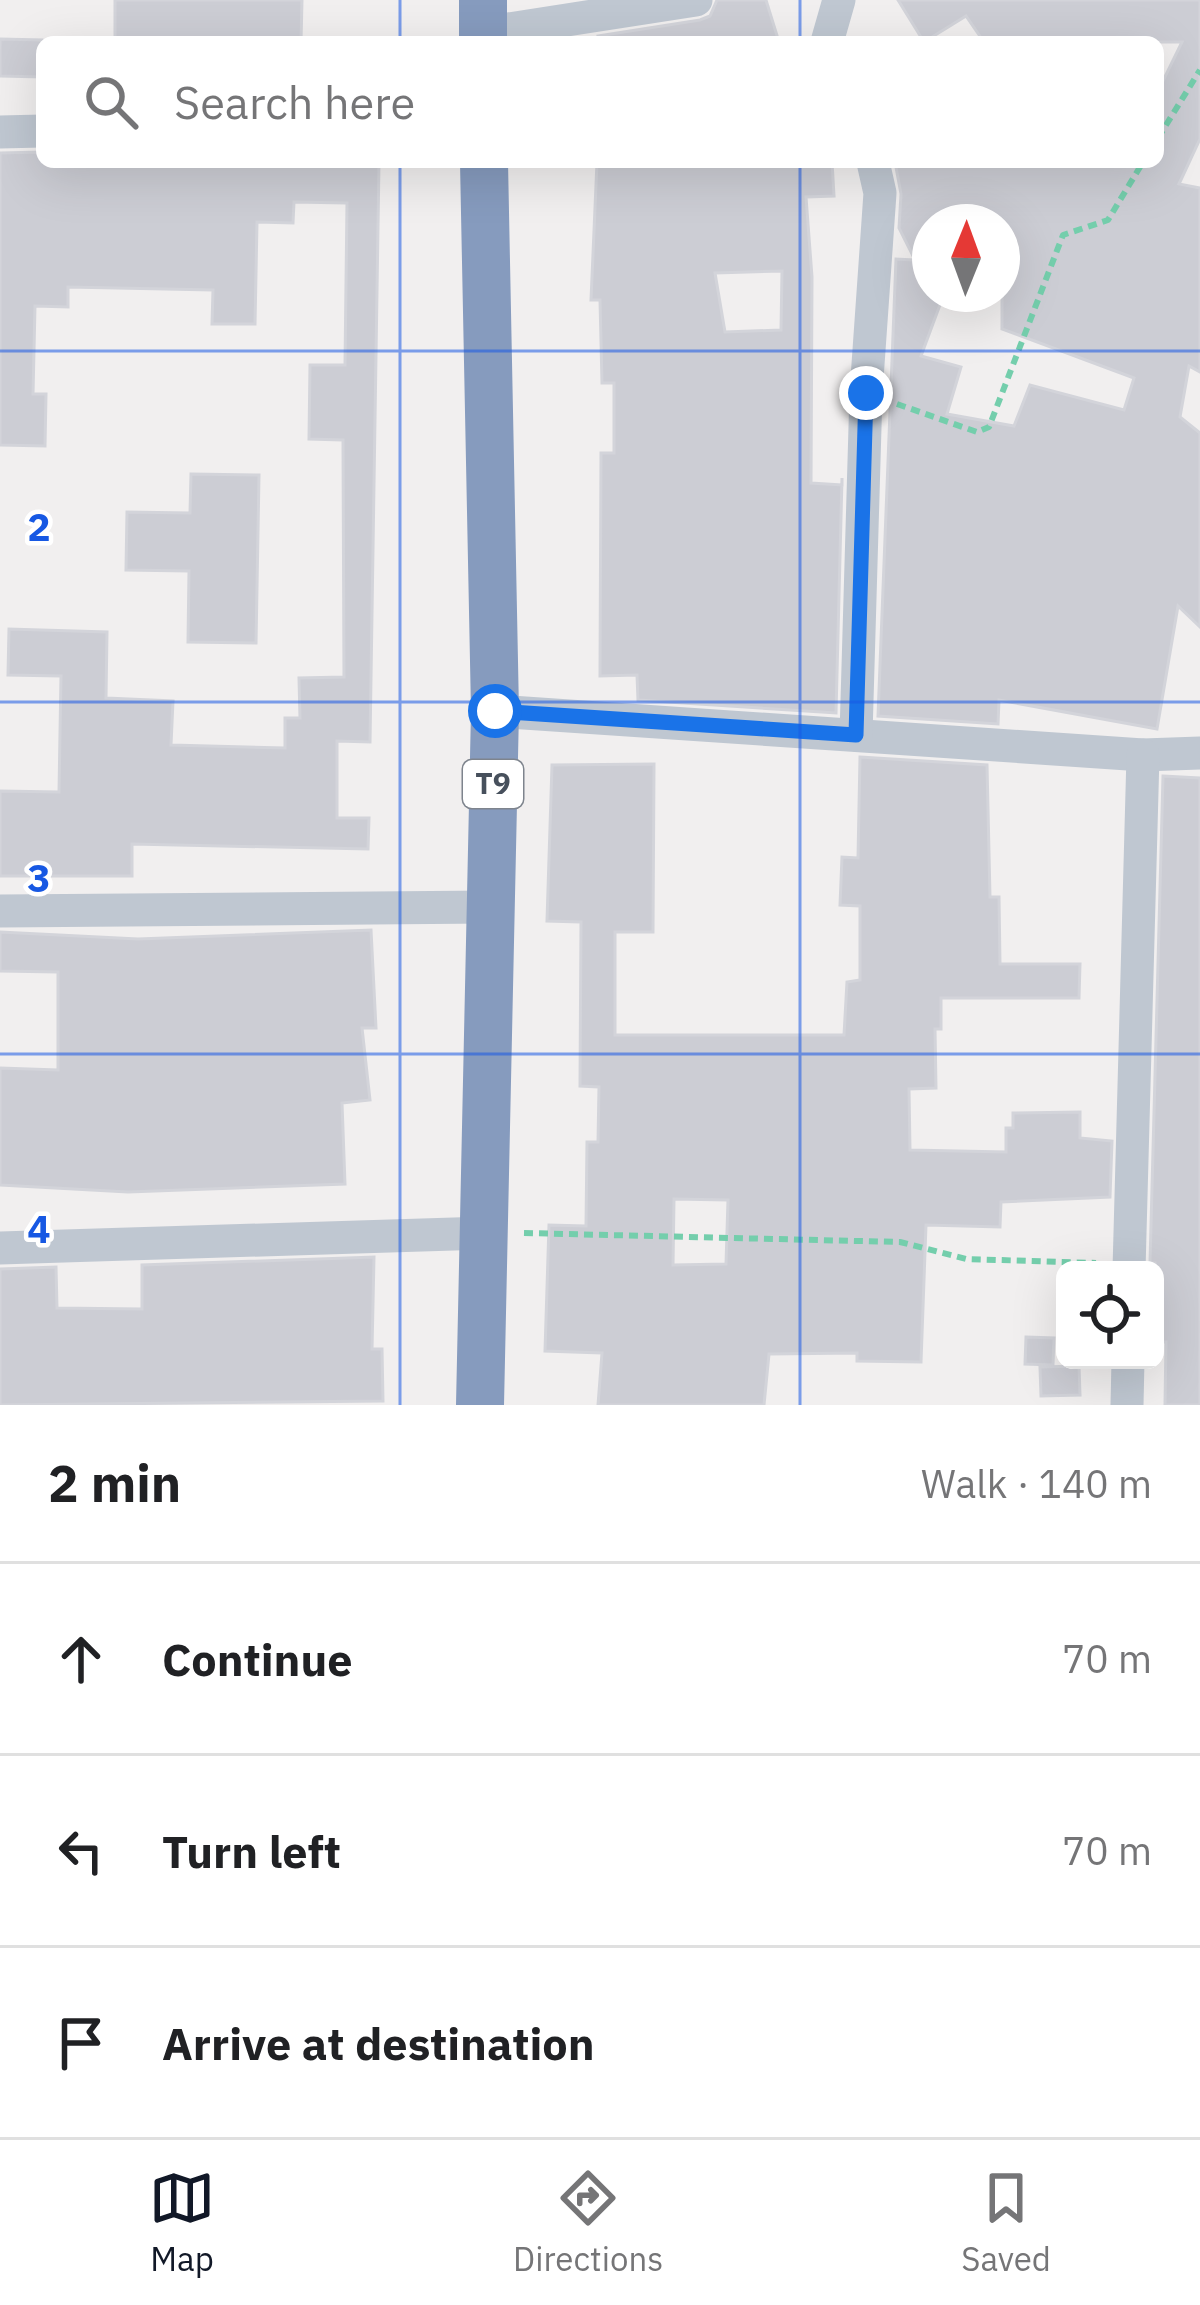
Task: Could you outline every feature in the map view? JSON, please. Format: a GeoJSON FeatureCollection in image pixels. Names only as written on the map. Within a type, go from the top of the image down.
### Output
{"type":"FeatureCollection","features":[{"type":"Feature","properties":{"kind":"highway","name":"T9"},"geometry":{"type":"LineString","coordinates":[[480,1405],[495,711],[484,168]]}},
{"type":"Feature","properties":{"kind":"street"},"geometry":{"type":"LineString","coordinates":[[483,25],[696,0]]}},
{"type":"Feature","properties":{"kind":"street"},"geometry":{"type":"LineString","coordinates":[[829,36],[839,0]]}},
{"type":"Feature","properties":{"kind":"street"},"geometry":{"type":"LineString","coordinates":[[0,132],[36,131]]}},
{"type":"Feature","properties":{"kind":"street"},"geometry":{"type":"LineString","coordinates":[[856,735],[866,393],[880,193],[874,168]]}},
{"type":"Feature","properties":{"kind":"street"},"geometry":{"type":"LineString","coordinates":[[495,711],[1143,754],[1200,753]]}},
{"type":"Feature","properties":{"kind":"street"},"geometry":{"type":"LineString","coordinates":[[1129,1261],[1143,754]]}},
{"type":"Feature","properties":{"kind":"street"},"geometry":{"type":"LineString","coordinates":[[0,911],[490,907]]}},
{"type":"Feature","properties":{"kind":"street"},"geometry":{"type":"LineString","coordinates":[[0,1248],[487,1233]]}},
{"type":"Feature","properties":{"kind":"street"},"geometry":{"type":"LineString","coordinates":[[1127,1405],[1128,1369]]}},
{"type":"Feature","properties":{"kind":"path"},"geometry":{"type":"LineString","coordinates":[[1164,128],[1200,70]]}},
{"type":"Feature","properties":{"kind":"path"},"geometry":{"type":"LineString","coordinates":[[866,393],[977,432],[985,430],[1064,235],[1108,220],[1140,168]]}},
{"type":"Feature","properties":{"kind":"path"},"geometry":{"type":"LineString","coordinates":[[487,1233],[900,1242],[966,1259],[1056,1263]]}},
{"type":"Feature","properties":{"kind":"building"},"geometry":{"type":"Polygon","coordinates":[[[115,0],[302,0],[301,36],[115,36],[115,0]]]}},
{"type":"Feature","properties":{"kind":"building"},"geometry":{"type":"Polygon","coordinates":[[[717,0],[766,0],[777,36],[598,36],[700,20],[710,16],[717,0]]]}},
{"type":"Feature","properties":{"kind":"building"},"geometry":{"type":"Polygon","coordinates":[[[898,0],[1200,0],[1200,139],[1179,184],[1200,188],[1200,372],[1189,366],[1180,417],[1200,433],[1200,627],[1178,606],[1157,729],[999,700],[998,724],[878,716],[896,259],[912,260],[912,312],[937,312],[921,356],[961,367],[947,414],[1014,426],[1030,385],[1124,410],[1134,378],[1002,329],[1002,312],[1020,312],[1020,204],[912,204],[912,254],[899,228],[901,194],[896,168],[1164,168],[1164,79],[1182,42],[1164,42],[1164,36],[980,36],[966,16],[934,36],[920,36],[898,0]]]}},
{"type":"Feature","properties":{"kind":"building"},"geometry":{"type":"Polygon","coordinates":[[[0,39],[36,40],[36,77],[0,76],[0,39]]]}},
{"type":"Feature","properties":{"kind":"building"},"geometry":{"type":"Polygon","coordinates":[[[36,152],[36,168],[379,168],[370,742],[337,741],[337,818],[369,818],[368,849],[132,844],[132,876],[0,876],[0,791],[59,792],[61,676],[8,675],[9,629],[107,632],[106,698],[173,701],[171,745],[285,748],[285,718],[300,718],[299,678],[344,677],[343,440],[309,439],[310,365],[345,365],[347,203],[294,202],[293,223],[257,222],[255,324],[212,324],[213,290],[68,287],[68,307],[35,306],[33,394],[46,394],[45,446],[0,445],[0,153],[36,152]]]}},
{"type":"Feature","properties":{"kind":"building"},"geometry":{"type":"Polygon","coordinates":[[[597,168],[832,168],[834,196],[806,197],[812,277],[811,483],[842,485],[836,713],[638,700],[637,675],[600,676],[601,453],[614,453],[614,383],[602,383],[600,300],[591,300],[597,168]],[[782,271],[715,273],[725,332],[781,330],[782,271]]]}},
{"type":"Feature","properties":{"kind":"building"},"geometry":{"type":"Polygon","coordinates":[[[191,474],[259,475],[256,643],[188,642],[189,571],[126,570],[127,512],[190,513],[191,474]]]}},
{"type":"Feature","properties":{"kind":"building"},"geometry":{"type":"Polygon","coordinates":[[[860,757],[987,765],[990,897],[999,897],[1000,964],[1080,964],[1079,998],[941,998],[941,1029],[935,1029],[936,1088],[909,1089],[910,1150],[1006,1152],[1006,1128],[1013,1128],[1013,1113],[1080,1112],[1080,1138],[1112,1141],[1110,1197],[1001,1202],[1000,1227],[926,1225],[921,1362],[857,1361],[857,1353],[769,1354],[764,1405],[598,1405],[602,1353],[545,1351],[549,1225],[586,1226],[587,1142],[598,1142],[599,1087],[580,1086],[581,922],[547,921],[552,765],[654,764],[653,932],[615,932],[615,1035],[844,1035],[847,982],[860,980],[860,906],[840,905],[842,857],[858,858],[860,757]],[[674,1199],[673,1265],[726,1264],[728,1200],[674,1199]]]}},
{"type":"Feature","properties":{"kind":"building"},"geometry":{"type":"Polygon","coordinates":[[[1163,776],[1200,778],[1200,1405],[1165,1405],[1164,1261],[1150,1261],[1163,776]]]}},
{"type":"Feature","properties":{"kind":"building"},"geometry":{"type":"Polygon","coordinates":[[[371,930],[376,1028],[362,1028],[370,1100],[342,1103],[345,1184],[128,1192],[0,1185],[0,1068],[58,1070],[58,972],[0,971],[0,932],[138,939],[371,930]]]}},
{"type":"Feature","properties":{"kind":"building"},"geometry":{"type":"Polygon","coordinates":[[[374,1257],[372,1349],[382,1349],[383,1401],[0,1405],[0,1269],[56,1267],[57,1308],[142,1309],[142,1265],[374,1257]]]}},
{"type":"Feature","properties":{"kind":"building"},"geometry":{"type":"Polygon","coordinates":[[[1026,1337],[1054,1338],[1053,1365],[1025,1364],[1026,1337]]]}},
{"type":"Feature","properties":{"kind":"building"},"geometry":{"type":"Polygon","coordinates":[[[1040,1367],[1079,1369],[1080,1395],[1041,1396],[1040,1367]]]}},
{"type":"Feature","properties":{"kind":"route"},"geometry":{"type":"LineString","coordinates":[[495,711],[856,735],[866,393]]}}]}
